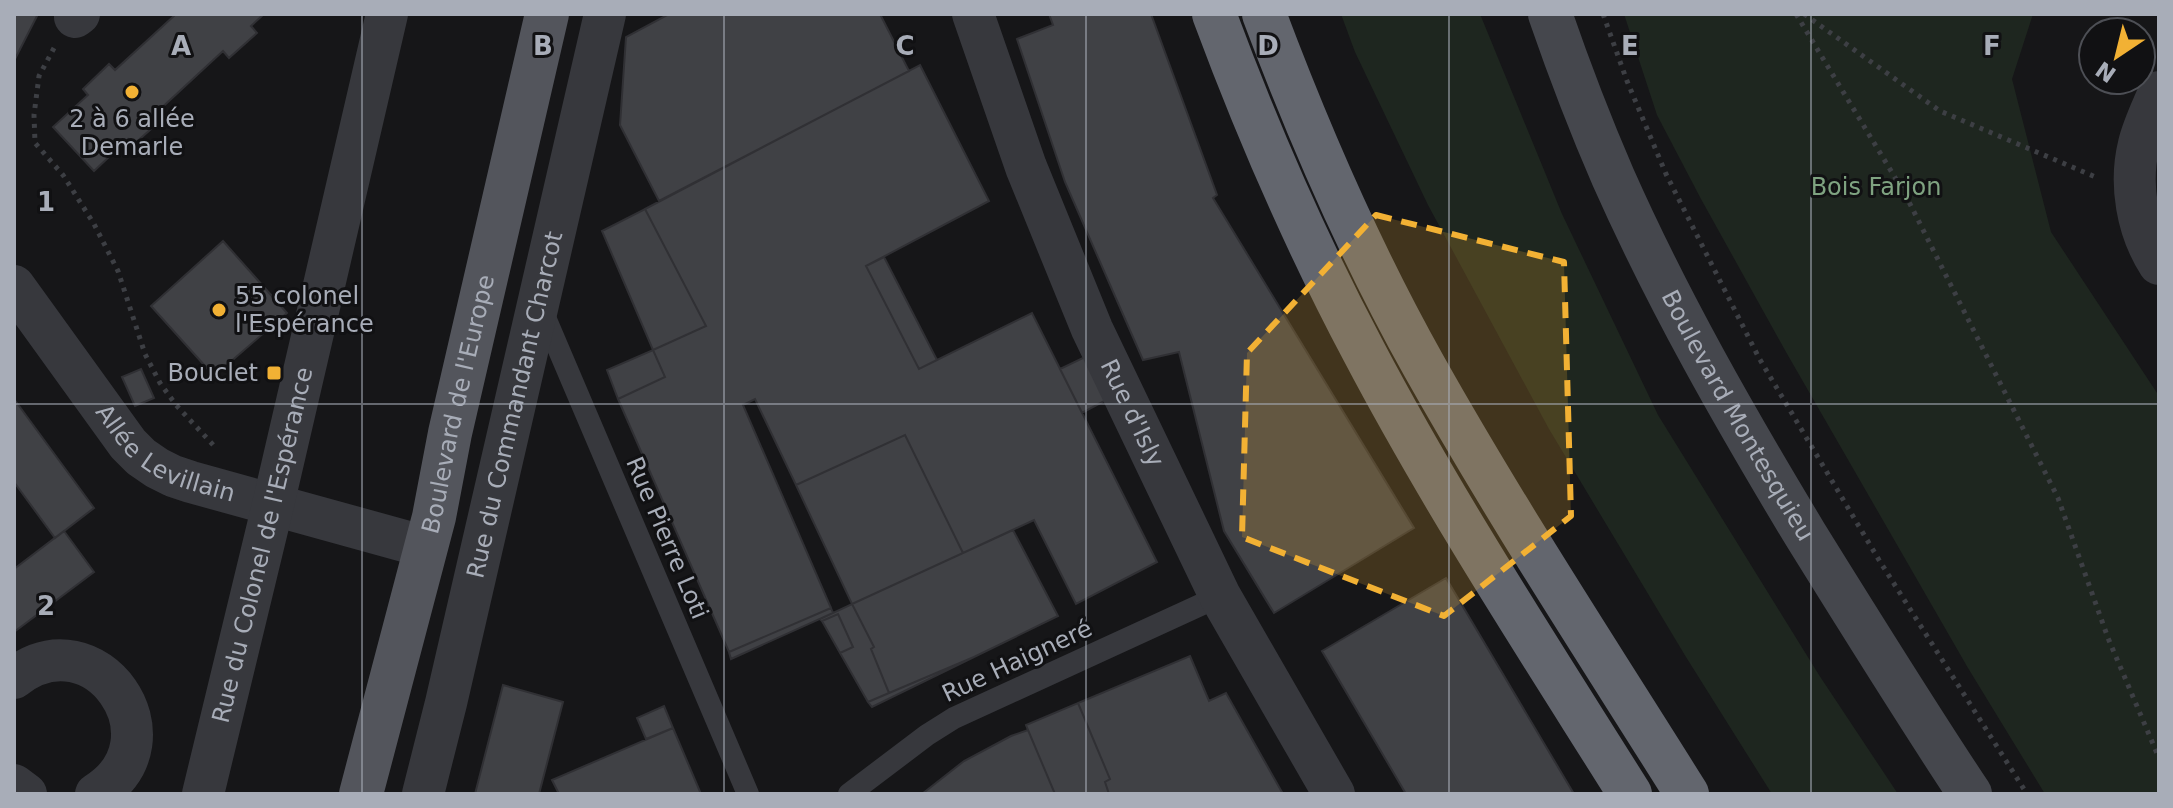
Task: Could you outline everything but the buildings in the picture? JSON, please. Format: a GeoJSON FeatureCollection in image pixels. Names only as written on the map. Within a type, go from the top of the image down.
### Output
{"type":"FeatureCollection","features":[{"type":"Feature","properties":{"kind":"highway"},"geometry":{"type":"LineString","coordinates":[[1214,14],[1272,162],[1364,353],[1434,478],[1630,794]]}},
{"type":"Feature","properties":{"kind":"highway"},"geometry":{"type":"LineString","coordinates":[[1264,14],[1300,107],[1390,303],[1494,488],[1687,794]]}},
{"type":"Feature","properties":{"kind":"main road","name":"Boulevard de l'Europe"},"geometry":{"type":"LineString","coordinates":[[361,794],[521,14]]}},
{"type":"Feature","properties":{"kind":"main road","name":"Boulevard de l'Europe"},"geometry":{"type":"LineString","coordinates":[[334,794],[412,543],[450,433],[547,14]]}},
{"type":"Feature","properties":{"kind":"main road","name":"Boulevard Montesquieu"},"geometry":{"type":"LineString","coordinates":[[1550,14],[1614,178],[1708,368],[1840,591],[1970,794]]}},
{"type":"Feature","properties":{"kind":"street","name":"Rue du Colonel de l'Espérance"},"geometry":{"type":"LineString","coordinates":[[203,794],[387,14]]}},
{"type":"Feature","properties":{"kind":"street","name":"Rue du Commandant Charcot"},"geometry":{"type":"LineString","coordinates":[[423,794],[605,14]]}},
{"type":"Feature","properties":{"kind":"street","name":"Rue d'Isly"},"geometry":{"type":"LineString","coordinates":[[973,14],[1026,167],[1081,303],[1220,596],[1334,794]]}},
{"type":"Feature","properties":{"kind":"street"},"geometry":{"type":"LineString","coordinates":[[2159,92],[2139,143],[2135,194],[2143,230],[2159,264]]}},
{"type":"Feature","properties":{"kind":"street","name":"Allée Levillain"},"geometry":{"type":"LineString","coordinates":[[14,286],[119,432],[141,457],[173,476],[412,543]]}},
{"type":"Feature","properties":{"kind":"street"},"geometry":{"type":"LineString","coordinates":[[14,678],[40,664],[61,660],[92,668],[117,688],[131,717],[130,749],[116,777],[96,794]]}},
{"type":"Feature","properties":{"kind":"street"},"geometry":{"type":"LineString","coordinates":[[14,785],[26,794]]}},
{"type":"Feature","properties":{"kind":"lane","name":"Rue Pierre Loti"},"geometry":{"type":"LineString","coordinates":[[539,303],[748,794]]}},
{"type":"Feature","properties":{"kind":"lane","name":"Rue Haigneré"},"geometry":{"type":"LineString","coordinates":[[849,794],[954,718],[1220,596]]}},
{"type":"Feature","properties":{"kind":"path"},"geometry":{"type":"LineString","coordinates":[[1603,14],[1661,164],[1759,358],[1879,560],[2027,794]]}},
{"type":"Feature","properties":{"kind":"path"},"geometry":{"type":"LineString","coordinates":[[1796,14],[1905,194],[2058,498],[2108,638],[2159,758]]}},
{"type":"Feature","properties":{"kind":"path"},"geometry":{"type":"LineString","coordinates":[[1804,14],[1940,111],[2135,194]]}},
{"type":"Feature","properties":{"kind":"path"},"geometry":{"type":"LineString","coordinates":[[77,16],[47,57],[39,76],[34,115],[35,143],[63,175],[94,224],[118,271],[145,354],[160,383],[221,453]]}},
{"type":"Feature","properties":{"kind":"highlighted area"},"geometry":{"type":"Polygon","coordinates":[[[1376,215],[1564,262],[1571,516],[1444,616],[1242,537],[1247,353],[1376,215]]]}},
{"type":"Feature","properties":{"kind":"green space"},"geometry":{"type":"Polygon","coordinates":[[[1341,14],[1480,14],[1562,214],[1658,415],[1819,675],[1898,794],[1772,794],[1549,429],[1428,205],[1355,52],[1341,14]]]}},
{"type":"Feature","properties":{"kind":"green space","name":"Bois Farjon"},"geometry":{"type":"Polygon","coordinates":[[[1624,14],[2033,14],[2012,79],[2051,232],[2159,396],[2159,794],[2045,794],[1968,668],[1701,199],[1657,115],[1624,14]]]}},
{"type":"Feature","properties":{"kind":"place","name":"2 à 6 allée Demarle"},"geometry":{"type":"Point","coordinates":[132,92]}},
{"type":"Feature","properties":{"kind":"place","name":"55 colonel l'Espérance"},"geometry":{"type":"Point","coordinates":[219,310]}},
{"type":"Feature","properties":{"kind":"place","name":"Bouclet"},"geometry":{"type":"Point","coordinates":[274,373]}}]}
